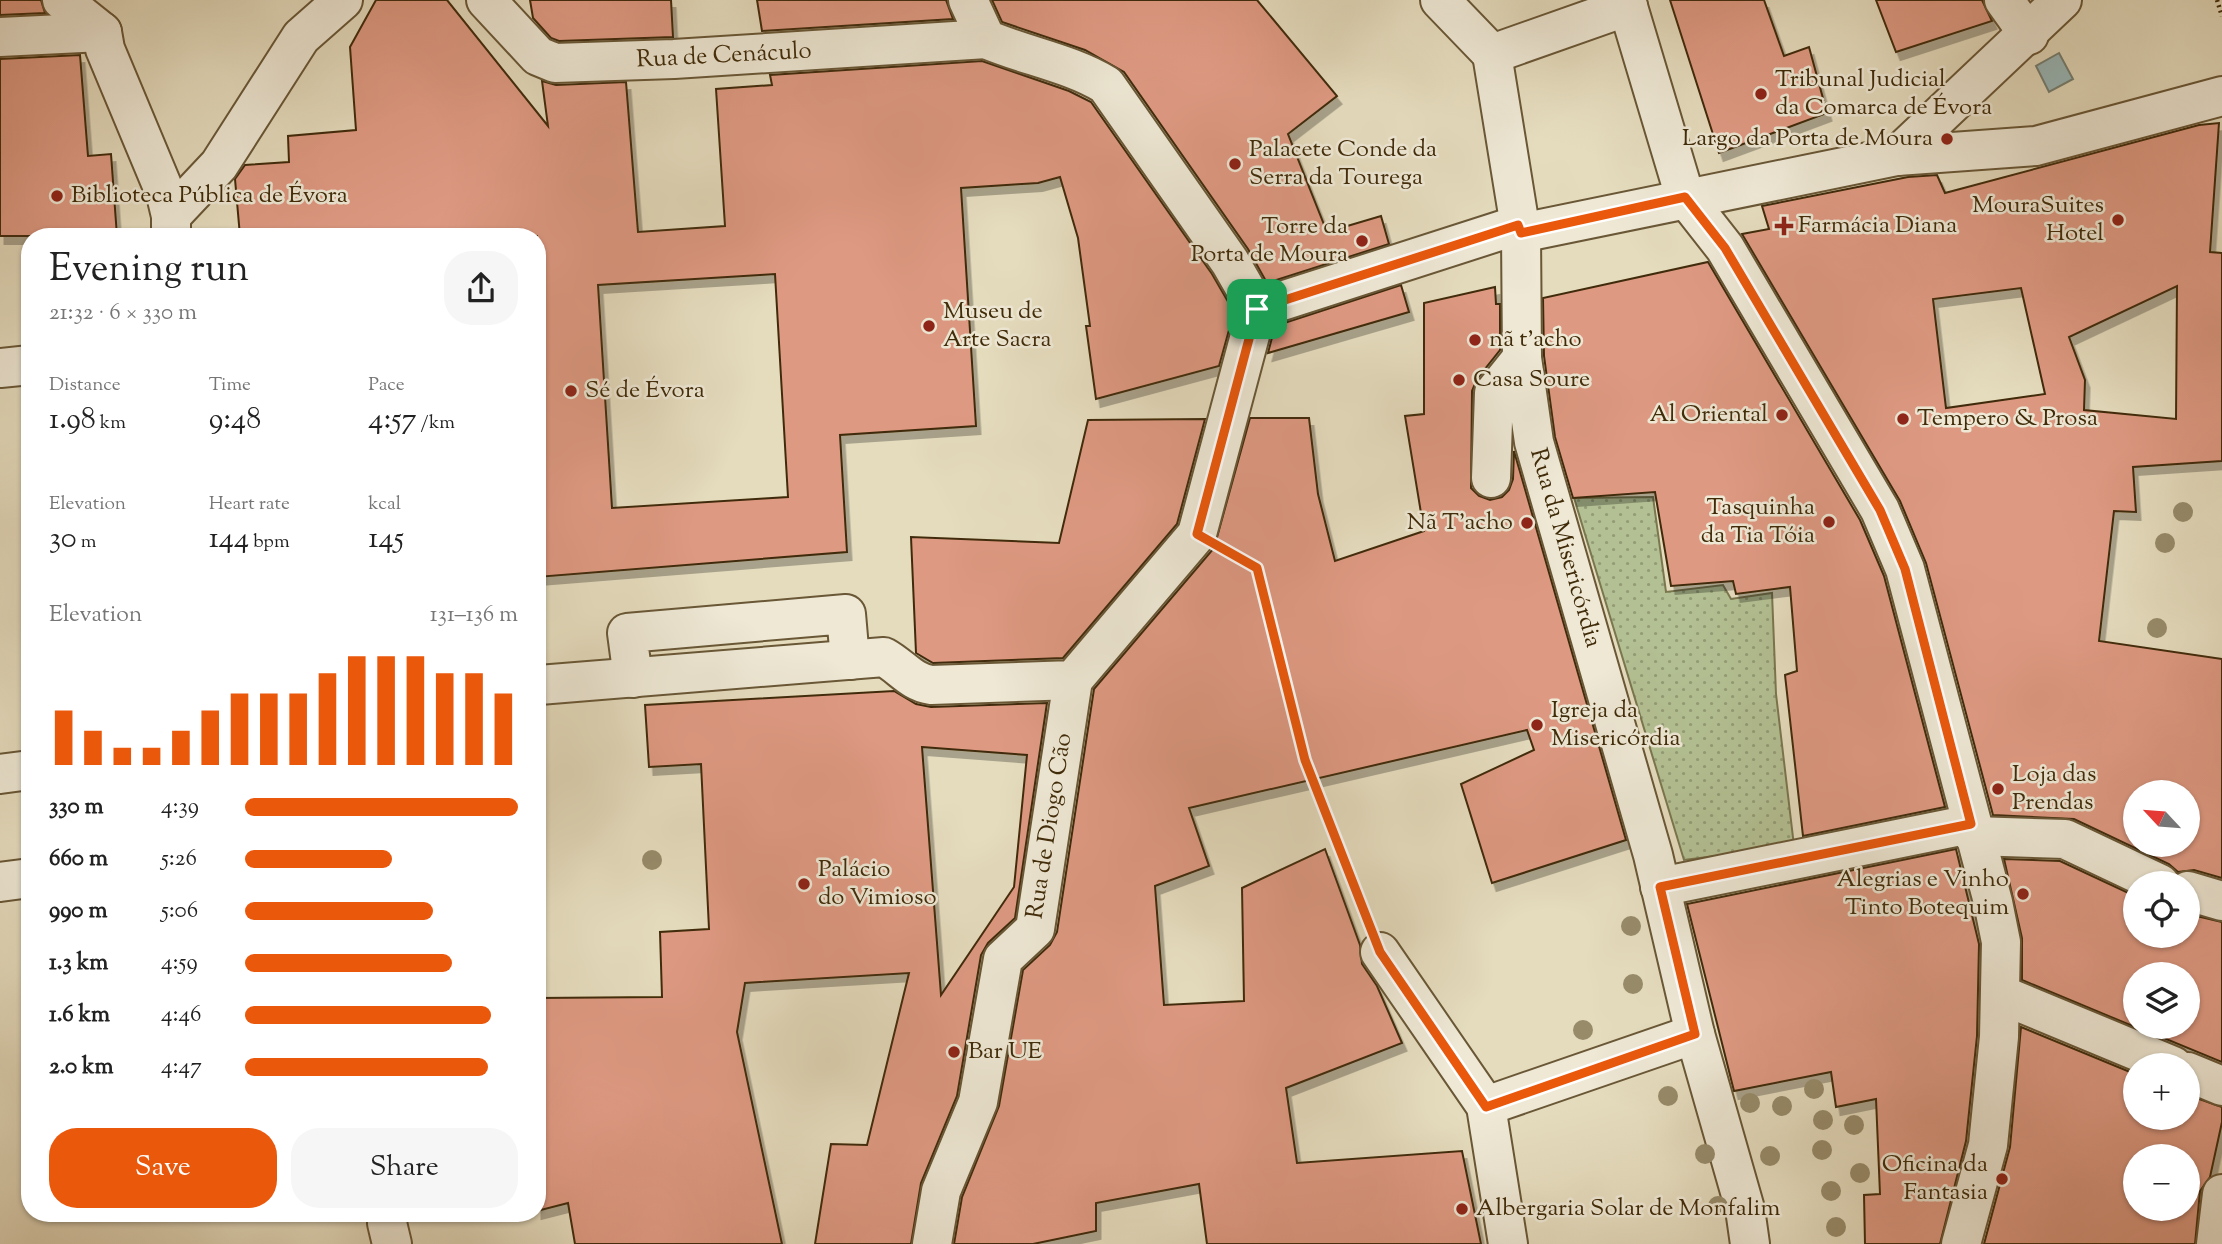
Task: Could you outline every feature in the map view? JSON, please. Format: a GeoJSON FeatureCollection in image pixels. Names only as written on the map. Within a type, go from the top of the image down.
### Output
{"type":"FeatureCollection","features":[{"type":"Feature","properties":{"kind":"street"},"geometry":{"type":"LineString","coordinates":[[171,226],[219,165],[301,37],[343,0]]}},
{"type":"Feature","properties":{"kind":"street","name":"Rua de Cenáculo"},"geometry":{"type":"LineString","coordinates":[[486,0],[538,56],[555,63],[624,62],[986,39]]}},
{"type":"Feature","properties":{"kind":"street"},"geometry":{"type":"LineString","coordinates":[[546,684],[884,657],[900,666],[915,682],[931,685],[1073,680],[1197,534],[1257,309],[1230,261],[1106,85],[1088,74],[1023,55],[986,39],[968,0]]}},
{"type":"Feature","properties":{"kind":"street"},"geometry":{"type":"LineString","coordinates":[[1440,0],[1492,54],[1520,229]]}},
{"type":"Feature","properties":{"kind":"street"},"geometry":{"type":"LineString","coordinates":[[2004,0],[2028,35]]}},
{"type":"Feature","properties":{"kind":"street"},"geometry":{"type":"LineString","coordinates":[[1897,156],[2062,0]]}},
{"type":"Feature","properties":{"kind":"street"},"geometry":{"type":"LineString","coordinates":[[62,1],[102,32],[105,49],[166,195],[171,226]]}},
{"type":"Feature","properties":{"kind":"street"},"geometry":{"type":"LineString","coordinates":[[1492,54],[1627,3],[1685,197],[1725,248],[1880,510],[1905,569],[2001,942],[2002,995],[1988,1145],[1962,1244]]}},
{"type":"Feature","properties":{"kind":"street"},"geometry":{"type":"LineString","coordinates":[[0,37],[102,32]]}},
{"type":"Feature","properties":{"kind":"street"},"geometry":{"type":"LineString","coordinates":[[1257,309],[1520,229],[1897,156],[2036,146],[2222,96]]}},
{"type":"Feature","properties":{"kind":"street","name":"Rua da Misericórdia"},"geometry":{"type":"LineString","coordinates":[[1520,229],[1521,358],[1534,442],[1656,871],[1695,1034],[1745,1209],[1750,1244]]}},
{"type":"Feature","properties":{"kind":"street"},"geometry":{"type":"LineString","coordinates":[[1491,478],[1494,394],[1521,358]]}},
{"type":"Feature","properties":{"kind":"street"},"geometry":{"type":"LineString","coordinates":[[0,368],[21,366]]}},
{"type":"Feature","properties":{"kind":"street","name":"Rua de Diogo Cão"},"geometry":{"type":"LineString","coordinates":[[932,1244],[940,1191],[978,1102],[1003,959],[1035,929],[1073,680]]}},
{"type":"Feature","properties":{"kind":"street"},"geometry":{"type":"LineString","coordinates":[[0,774],[21,771]]}},
{"type":"Feature","properties":{"kind":"street"},"geometry":{"type":"LineString","coordinates":[[1656,871],[1973,830],[2065,839],[2133,871]]}},
{"type":"Feature","properties":{"kind":"street"},"geometry":{"type":"LineString","coordinates":[[0,881],[21,879]]}},
{"type":"Feature","properties":{"kind":"street"},"geometry":{"type":"LineString","coordinates":[[2200,895],[2222,901]]}},
{"type":"Feature","properties":{"kind":"street"},"geometry":{"type":"LineString","coordinates":[[1380,952],[1486,1107],[1507,1244]]}},
{"type":"Feature","properties":{"kind":"street"},"geometry":{"type":"LineString","coordinates":[[2002,995],[2142,1053]]}},
{"type":"Feature","properties":{"kind":"street"},"geometry":{"type":"LineString","coordinates":[[1486,1107],[1695,1034]]}},
{"type":"Feature","properties":{"kind":"street"},"geometry":{"type":"LineString","coordinates":[[2200,1077],[2222,1086]]}},
{"type":"Feature","properties":{"kind":"street"},"geometry":{"type":"LineString","coordinates":[[2216,1244],[2222,1194]]}},
{"type":"Feature","properties":{"kind":"path"},"geometry":{"type":"LineString","coordinates":[[2217,0],[2222,16]]}},
{"type":"Feature","properties":{"kind":"path"},"geometry":{"type":"LineString","coordinates":[[1197,534],[1257,568],[1305,760],[1380,952]]}},
{"type":"Feature","properties":{"kind":"green space"},"geometry":{"type":"Polygon","coordinates":[[[1653,497],[1666,592],[1723,585],[1731,599],[1772,593],[1776,694],[1794,846],[1684,860],[1574,498],[1653,497]]]}},
{"type":"Feature","properties":{"kind":"water"},"geometry":{"type":"Polygon","coordinates":[[[2059,53],[2073,79],[2049,92],[2036,66],[2059,53]]]}},
{"type":"Feature","properties":{"kind":"building"},"geometry":{"type":"Polygon","coordinates":[[[0,0],[41,0],[45,13],[0,15],[0,0]]]}},
{"type":"Feature","properties":{"kind":"building"},"geometry":{"type":"Polygon","coordinates":[[[376,0],[447,0],[548,126],[542,81],[556,85],[626,82],[638,232],[725,226],[716,89],[772,85],[770,75],[982,61],[1069,91],[1091,102],[1212,274],[1234,312],[1219,366],[1096,399],[1086,326],[1090,326],[1078,238],[1060,177],[1038,183],[961,188],[976,426],[840,435],[847,552],[546,576],[546,228],[239,228],[235,179],[245,165],[289,162],[288,136],[356,130],[350,47],[376,0]],[[775,274],[598,285],[612,508],[788,497],[775,274]]]}},
{"type":"Feature","properties":{"kind":"building"},"geometry":{"type":"Polygon","coordinates":[[[530,0],[671,0],[673,37],[559,41],[551,38],[533,18],[530,0]]]}},
{"type":"Feature","properties":{"kind":"building"},"geometry":{"type":"Polygon","coordinates":[[[757,0],[946,0],[953,19],[762,31],[757,0]]]}},
{"type":"Feature","properties":{"kind":"building","name":"Palacete Conde da Serra da Tourega"},"geometry":{"type":"Polygon","coordinates":[[[992,0],[1257,0],[1337,96],[1288,134],[1327,232],[1381,216],[1389,244],[1267,283],[1248,249],[1124,72],[1085,50],[1002,22],[992,0]]]}},
{"type":"Feature","properties":{"kind":"building","name":"Tribunal Judicial da Comarca de Évora"},"geometry":{"type":"Polygon","coordinates":[[[1670,0],[1764,0],[1784,56],[1809,47],[1827,113],[1719,153],[1670,0]]]}},
{"type":"Feature","properties":{"kind":"building"},"geometry":{"type":"Polygon","coordinates":[[[1876,0],[1982,0],[1992,21],[1896,52],[1876,0]]]}},
{"type":"Feature","properties":{"kind":"building","name":"Biblioteca Pública de Évora"},"geometry":{"type":"Polygon","coordinates":[[[80,55],[88,156],[111,154],[116,228],[21,228],[21,236],[0,236],[0,59],[80,55]]]}},
{"type":"Feature","properties":{"kind":"building"},"geometry":{"type":"Polygon","coordinates":[[[2219,123],[2210,252],[2222,253],[2222,461],[2133,467],[2136,512],[2114,511],[2099,641],[2222,659],[2222,878],[2194,870],[2177,871],[2156,858],[2200,858],[2200,780],[2123,780],[2123,842],[2074,819],[1993,815],[1926,563],[1900,501],[1742,234],[1769,229],[1762,206],[1908,177],[1937,175],[1945,193],[2199,125],[2219,123]],[[2177,286],[2069,337],[2085,380],[2084,410],[2176,419],[2177,286]],[[2021,288],[1933,299],[1946,408],[2045,394],[2021,288]]]}},
{"type":"Feature","properties":{"kind":"building"},"geometry":{"type":"Polygon","coordinates":[[[1708,262],[1860,520],[1884,576],[1945,807],[1803,836],[1785,675],[1797,671],[1790,587],[1736,594],[1733,581],[1671,586],[1655,492],[1573,498],[1555,437],[1544,356],[1543,298],[1708,262]]]}},
{"type":"Feature","properties":{"kind":"building"},"geometry":{"type":"Polygon","coordinates":[[[1401,285],[1409,312],[1268,353],[1275,326],[1401,285]]]}},
{"type":"Feature","properties":{"kind":"building"},"geometry":{"type":"Polygon","coordinates":[[[1495,287],[1496,304],[1500,304],[1500,350],[1477,379],[1472,391],[1471,488],[1479,496],[1490,500],[1502,497],[1509,490],[1513,479],[1514,451],[1626,840],[1492,883],[1461,784],[1534,750],[1527,730],[1189,808],[1209,866],[1155,886],[1164,1005],[1244,1001],[1242,888],[1325,849],[1360,945],[1362,964],[1377,986],[1402,1043],[1286,1088],[1297,1163],[1462,1151],[1481,1244],[1207,1244],[1199,1184],[1096,1203],[1096,1231],[1033,1244],[954,1244],[962,1197],[999,1106],[1023,970],[1050,945],[1057,932],[1094,689],[1214,548],[1250,418],[1309,418],[1318,494],[1335,561],[1424,531],[1405,416],[1424,414],[1424,303],[1495,287]]]}},
{"type":"Feature","properties":{"kind":"building"},"geometry":{"type":"Polygon","coordinates":[[[1205,419],[1177,524],[1063,658],[933,663],[916,653],[911,537],[1059,543],[1088,420],[1205,419]]]}},
{"type":"Feature","properties":{"kind":"building"},"geometry":{"type":"Polygon","coordinates":[[[894,691],[916,704],[931,707],[1047,703],[1015,918],[988,943],[981,955],[957,1096],[921,1183],[911,1244],[815,1244],[831,1144],[867,1145],[909,973],[745,983],[737,1032],[782,1244],[575,1244],[568,1203],[546,1209],[546,998],[662,997],[660,932],[709,929],[701,764],[649,767],[645,705],[894,691]],[[922,747],[941,995],[1014,887],[1027,755],[922,747]]]}},
{"type":"Feature","properties":{"kind":"building"},"geometry":{"type":"Polygon","coordinates":[[[1956,849],[1979,944],[1977,1036],[1966,1141],[1940,1244],[1865,1244],[1864,1195],[1880,1194],[1876,1099],[1836,1107],[1831,1072],[1734,1091],[1687,904],[1956,849]]]}},
{"type":"Feature","properties":{"kind":"building"},"geometry":{"type":"Polygon","coordinates":[[[2004,859],[2060,861],[2123,890],[2123,948],[2200,948],[2200,917],[2222,922],[2222,1062],[2166,1039],[2200,1039],[2200,962],[2123,962],[2123,1022],[2022,980],[2022,938],[2004,859]]]}},
{"type":"Feature","properties":{"kind":"building"},"geometry":{"type":"Polygon","coordinates":[[[2021,1027],[2123,1069],[2123,1130],[2200,1130],[2200,1099],[2222,1107],[2222,1122],[2210,1177],[2200,1191],[2200,1144],[2123,1144],[2123,1221],[2197,1221],[2195,1244],[1984,1244],[2010,1147],[2021,1027]]]}},
{"type":"Feature","properties":{"kind":"place","name":"Tribunal Judicial da Comarca de Évora"},"geometry":{"type":"Point","coordinates":[1761,94]}},
{"type":"Feature","properties":{"kind":"place","name":"Largo da Porta de Moura"},"geometry":{"type":"Point","coordinates":[1947,139]}},
{"type":"Feature","properties":{"kind":"place","name":"Palacete Conde da Serra da Tourega"},"geometry":{"type":"Point","coordinates":[1235,164]}},
{"type":"Feature","properties":{"kind":"place","name":"Biblioteca Pública de Évora"},"geometry":{"type":"Point","coordinates":[57,196]}},
{"type":"Feature","properties":{"kind":"place","name":"MouraSuites Hotel"},"geometry":{"type":"Point","coordinates":[2118,220]}},
{"type":"Feature","properties":{"kind":"place","name":"Farmácia Diana"},"geometry":{"type":"Point","coordinates":[1784,226]}},
{"type":"Feature","properties":{"kind":"place","name":"Torre da Porta de Moura"},"geometry":{"type":"Point","coordinates":[1362,241]}},
{"type":"Feature","properties":{"kind":"place","name":"Museu de Arte Sacra"},"geometry":{"type":"Point","coordinates":[929,326]}},
{"type":"Feature","properties":{"kind":"place","name":"nã t'acho"},"geometry":{"type":"Point","coordinates":[1475,340]}},
{"type":"Feature","properties":{"kind":"place","name":"Casa Soure"},"geometry":{"type":"Point","coordinates":[1459,380]}},
{"type":"Feature","properties":{"kind":"place","name":"Sé de Évora"},"geometry":{"type":"Point","coordinates":[571,391]}},
{"type":"Feature","properties":{"kind":"place","name":"Al Oriental"},"geometry":{"type":"Point","coordinates":[1782,415]}},
{"type":"Feature","properties":{"kind":"place","name":"Tempero & Prosa"},"geometry":{"type":"Point","coordinates":[1903,419]}},
{"type":"Feature","properties":{"kind":"place","name":"Tasquinha da Tia Tóia"},"geometry":{"type":"Point","coordinates":[1829,522]}},
{"type":"Feature","properties":{"kind":"place","name":"Nã T'acho"},"geometry":{"type":"Point","coordinates":[1527,523]}},
{"type":"Feature","properties":{"kind":"place","name":"Igreja da Misericórdia"},"geometry":{"type":"Point","coordinates":[1537,725]}},
{"type":"Feature","properties":{"kind":"place","name":"Loja das Prendas"},"geometry":{"type":"Point","coordinates":[1998,789]}},
{"type":"Feature","properties":{"kind":"place","name":"Palácio do Vimioso"},"geometry":{"type":"Point","coordinates":[804,884]}},
{"type":"Feature","properties":{"kind":"place","name":"Alegrias e Vinho Tinto Botequim"},"geometry":{"type":"Point","coordinates":[2023,894]}},
{"type":"Feature","properties":{"kind":"place","name":"Bar UE"},"geometry":{"type":"Point","coordinates":[954,1052]}},
{"type":"Feature","properties":{"kind":"place","name":"Oficina da Fantasia"},"geometry":{"type":"Point","coordinates":[2002,1179]}},
{"type":"Feature","properties":{"kind":"place","name":"Albergaria Solar de Monfalim"},"geometry":{"type":"Point","coordinates":[1462,1209]}},
{"type":"Feature","properties":{"kind":"route"},"geometry":{"type":"LineString","coordinates":[[1685,197],[1725,248],[1880,510],[1905,569],[1971,824],[1660,887],[1695,1034],[1486,1107],[1380,952],[1349,880],[1305,760],[1257,568],[1197,534],[1257,309],[1518,225],[1521,233],[1685,197]]}}]}
